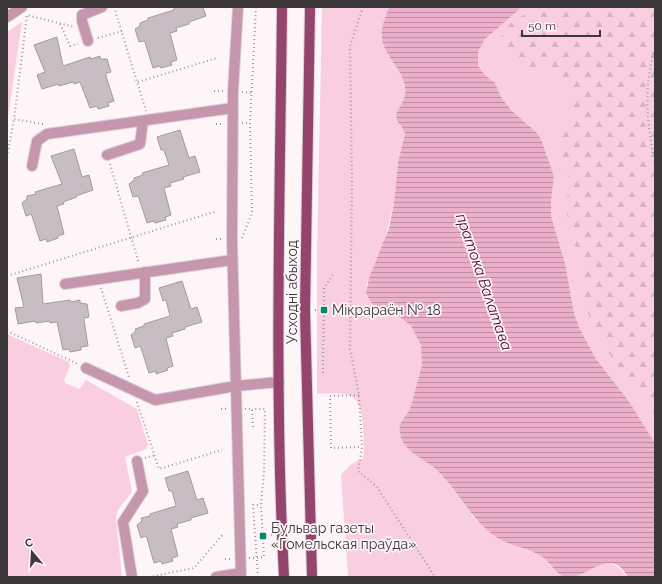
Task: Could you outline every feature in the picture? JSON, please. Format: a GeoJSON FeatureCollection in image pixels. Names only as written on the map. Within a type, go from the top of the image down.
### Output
{"type":"FeatureCollection","features":[{"type":"Feature","properties":{"kind":"main road","name":"Усходні абыход"},"geometry":{"type":"LineString","coordinates":[[282,7],[278,239],[279,382],[284,577]]}},
{"type":"Feature","properties":{"kind":"main road","name":"Усходні абыход"},"geometry":{"type":"LineString","coordinates":[[310,7],[305,311],[312,577]]}},
{"type":"Feature","properties":{"kind":"street"},"geometry":{"type":"LineString","coordinates":[[7,17],[22,7]]}},
{"type":"Feature","properties":{"kind":"street"},"geometry":{"type":"LineString","coordinates":[[88,41],[84,30],[82,15],[102,7]]}},
{"type":"Feature","properties":{"kind":"street"},"geometry":{"type":"LineString","coordinates":[[216,577],[241,575],[232,260],[233,108],[238,7]]}},
{"type":"Feature","properties":{"kind":"street"},"geometry":{"type":"LineString","coordinates":[[32,166],[36,141],[44,135],[233,108]]}},
{"type":"Feature","properties":{"kind":"street"},"geometry":{"type":"LineString","coordinates":[[107,155],[140,144],[146,121]]}},
{"type":"Feature","properties":{"kind":"street"},"geometry":{"type":"LineString","coordinates":[[65,284],[232,260]]}},
{"type":"Feature","properties":{"kind":"street"},"geometry":{"type":"LineString","coordinates":[[121,306],[138,303],[145,299],[143,272]]}},
{"type":"Feature","properties":{"kind":"street"},"geometry":{"type":"LineString","coordinates":[[86,368],[155,400],[236,386],[279,382]]}},
{"type":"Feature","properties":{"kind":"street"},"geometry":{"type":"LineString","coordinates":[[132,577],[123,522],[143,491],[137,461]]}},
{"type":"Feature","properties":{"kind":"path"},"geometry":{"type":"LineString","coordinates":[[114,7],[138,82],[146,121]]}},
{"type":"Feature","properties":{"kind":"path"},"geometry":{"type":"LineString","coordinates":[[238,239],[242,239],[252,213],[250,123],[256,7]]}},
{"type":"Feature","properties":{"kind":"path"},"geometry":{"type":"LineString","coordinates":[[363,7],[350,46],[352,183],[350,349],[359,395],[362,447],[358,471],[377,486],[435,577]]}},
{"type":"Feature","properties":{"kind":"path"},"geometry":{"type":"LineString","coordinates":[[7,157],[14,119],[26,15],[84,30]]}},
{"type":"Feature","properties":{"kind":"path"},"geometry":{"type":"LineString","coordinates":[[655,49],[648,81],[647,107],[655,163]]}},
{"type":"Feature","properties":{"kind":"path"},"geometry":{"type":"LineString","coordinates":[[138,82],[217,58]]}},
{"type":"Feature","properties":{"kind":"path"},"geometry":{"type":"LineString","coordinates":[[214,91],[224,91]]}},
{"type":"Feature","properties":{"kind":"path"},"geometry":{"type":"LineString","coordinates":[[241,92],[252,93]]}},
{"type":"Feature","properties":{"kind":"path"},"geometry":{"type":"LineString","coordinates":[[14,119],[44,124]]}},
{"type":"Feature","properties":{"kind":"path"},"geometry":{"type":"LineString","coordinates":[[239,123],[250,123]]}},
{"type":"Feature","properties":{"kind":"path"},"geometry":{"type":"LineString","coordinates":[[216,124],[225,124]]}},
{"type":"Feature","properties":{"kind":"path"},"geometry":{"type":"LineString","coordinates":[[107,155],[143,272]]}},
{"type":"Feature","properties":{"kind":"path"},"geometry":{"type":"LineString","coordinates":[[7,276],[217,212]]}},
{"type":"Feature","properties":{"kind":"path"},"geometry":{"type":"LineString","coordinates":[[216,239],[224,239]]}},
{"type":"Feature","properties":{"kind":"path"},"geometry":{"type":"LineString","coordinates":[[323,372],[324,288],[333,275]]}},
{"type":"Feature","properties":{"kind":"path"},"geometry":{"type":"LineString","coordinates":[[98,279],[159,469],[222,450]]}},
{"type":"Feature","properties":{"kind":"path"},"geometry":{"type":"LineString","coordinates":[[7,330],[86,368]]}},
{"type":"Feature","properties":{"kind":"path"},"geometry":{"type":"LineString","coordinates":[[359,395],[330,396],[331,448],[362,447]]}},
{"type":"Feature","properties":{"kind":"path"},"geometry":{"type":"LineString","coordinates":[[244,409],[265,408],[264,472],[261,505],[264,557],[248,558]]}},
{"type":"Feature","properties":{"kind":"path"},"geometry":{"type":"LineString","coordinates":[[221,410],[229,409]]}},
{"type":"Feature","properties":{"kind":"path"},"geometry":{"type":"LineString","coordinates":[[252,409],[253,428]]}},
{"type":"Feature","properties":{"kind":"path"},"geometry":{"type":"LineString","coordinates":[[258,577],[253,506],[261,505]]}},
{"type":"Feature","properties":{"kind":"path"},"geometry":{"type":"LineString","coordinates":[[149,577],[194,568],[224,533]]}},
{"type":"Feature","properties":{"kind":"path"},"geometry":{"type":"LineString","coordinates":[[225,559],[233,558]]}},
{"type":"Feature","properties":{"kind":"green space"},"geometry":{"type":"Polygon","coordinates":[[[322,7],[389,7],[382,28],[382,40],[384,47],[400,73],[405,87],[404,100],[396,114],[397,121],[405,134],[398,162],[394,204],[384,241],[366,286],[378,308],[400,317],[411,326],[423,351],[422,365],[410,409],[400,424],[400,435],[409,448],[440,472],[475,519],[496,537],[542,556],[553,568],[584,573],[601,563],[610,563],[618,567],[628,577],[348,577],[341,475],[350,465],[363,458],[364,451],[361,411],[354,398],[348,395],[333,393],[317,394],[317,256],[322,7]]]}},
{"type":"Feature","properties":{"kind":"green space"},"geometry":{"type":"Polygon","coordinates":[[[522,7],[655,7],[655,443],[628,400],[596,359],[579,327],[574,313],[565,263],[551,216],[554,176],[541,139],[536,132],[511,110],[501,97],[495,83],[485,75],[478,66],[478,52],[485,39],[522,7]]]}},
{"type":"Feature","properties":{"kind":"green space"},"geometry":{"type":"Polygon","coordinates":[[[535,7],[655,7],[655,416],[609,353],[594,327],[586,307],[580,262],[570,230],[567,214],[568,176],[561,148],[562,134],[572,110],[570,97],[562,85],[550,74],[536,68],[516,64],[505,57],[501,52],[500,45],[503,32],[513,22],[535,7]]]}},
{"type":"Feature","properties":{"kind":"green space"},"geometry":{"type":"Polygon","coordinates":[[[22,22],[7,124],[7,32],[22,22]]]}},
{"type":"Feature","properties":{"kind":"green space"},"geometry":{"type":"Polygon","coordinates":[[[7,334],[69,362],[70,366],[64,380],[65,383],[80,389],[86,380],[137,409],[148,445],[146,449],[125,457],[132,492],[118,510],[116,518],[122,577],[7,577],[7,334]]]}},
{"type":"Feature","properties":{"kind":"water","name":"пратока Валатава"},"geometry":{"type":"Polygon","coordinates":[[[389,7],[522,7],[485,39],[478,52],[478,66],[485,75],[495,83],[501,97],[511,110],[536,132],[541,139],[554,176],[551,216],[565,263],[574,313],[579,327],[596,359],[628,400],[655,443],[655,577],[628,577],[621,568],[613,564],[606,563],[574,577],[566,577],[558,573],[541,556],[530,550],[501,540],[487,530],[473,515],[440,473],[412,452],[403,442],[400,434],[400,424],[410,409],[422,365],[421,345],[411,326],[400,317],[372,304],[366,293],[369,278],[389,228],[394,204],[398,162],[405,134],[397,121],[396,114],[404,100],[405,87],[400,73],[384,47],[382,40],[382,28],[389,7]]]}},
{"type":"Feature","properties":{"kind":"building"},"geometry":{"type":"Polygon","coordinates":[[[174,7],[203,7],[206,16],[176,28],[177,31],[170,33],[177,60],[171,62],[172,65],[161,68],[160,66],[153,68],[145,42],[139,42],[135,29],[140,26],[140,23],[148,20],[148,18],[174,10],[174,7]]]}},
{"type":"Feature","properties":{"kind":"building"},"geometry":{"type":"Polygon","coordinates":[[[57,37],[63,66],[90,57],[91,59],[100,56],[100,59],[107,59],[111,72],[106,73],[106,76],[114,101],[108,103],[109,106],[98,109],[97,106],[90,108],[80,82],[74,84],[73,82],[59,86],[59,84],[42,89],[37,75],[45,72],[34,45],[57,37]]]}},
{"type":"Feature","properties":{"kind":"building"},"geometry":{"type":"Polygon","coordinates":[[[180,130],[189,158],[195,156],[200,172],[183,177],[184,179],[170,183],[171,186],[164,188],[171,215],[165,217],[166,220],[155,223],[154,221],[147,223],[139,198],[138,196],[133,197],[129,184],[134,180],[134,178],[143,175],[142,173],[169,165],[164,150],[161,150],[157,137],[180,130]]]}},
{"type":"Feature","properties":{"kind":"building"},"geometry":{"type":"Polygon","coordinates":[[[74,149],[82,177],[89,175],[93,190],[76,196],[77,197],[63,202],[64,204],[57,206],[64,234],[47,242],[46,239],[40,241],[32,216],[31,214],[26,216],[22,203],[27,199],[27,196],[36,194],[35,192],[62,184],[51,156],[74,149]]]}},
{"type":"Feature","properties":{"kind":"building"},"geometry":{"type":"Polygon","coordinates":[[[41,274],[43,304],[80,300],[80,303],[87,304],[89,317],[84,318],[84,320],[88,346],[81,347],[81,350],[70,352],[69,349],[63,350],[57,322],[50,323],[50,321],[36,323],[35,321],[18,324],[15,308],[24,307],[17,278],[41,274]]]}},
{"type":"Feature","properties":{"kind":"building"},"geometry":{"type":"Polygon","coordinates":[[[182,281],[191,309],[197,307],[202,322],[185,327],[185,329],[172,333],[173,336],[166,338],[173,366],[167,368],[168,370],[156,374],[156,371],[149,373],[141,348],[140,346],[135,348],[131,335],[136,331],[135,329],[144,326],[144,324],[170,316],[166,300],[163,301],[159,288],[182,281]]]}},
{"type":"Feature","properties":{"kind":"building"},"geometry":{"type":"Polygon","coordinates":[[[188,471],[197,500],[203,498],[208,513],[177,524],[178,527],[171,529],[178,556],[172,558],[173,561],[162,564],[161,561],[154,563],[147,538],[145,536],[141,538],[137,525],[142,521],[141,518],[176,506],[172,491],[169,491],[165,478],[188,471]]]}},
{"type":"Feature","properties":{"kind":"place","name":"Мікрараён № 18"},"geometry":{"type":"Point","coordinates":[324,310]}},
{"type":"Feature","properties":{"kind":"place","name":"Бульвар газеты «Гомельская праўда»"},"geometry":{"type":"Point","coordinates":[263,536]}}]}
